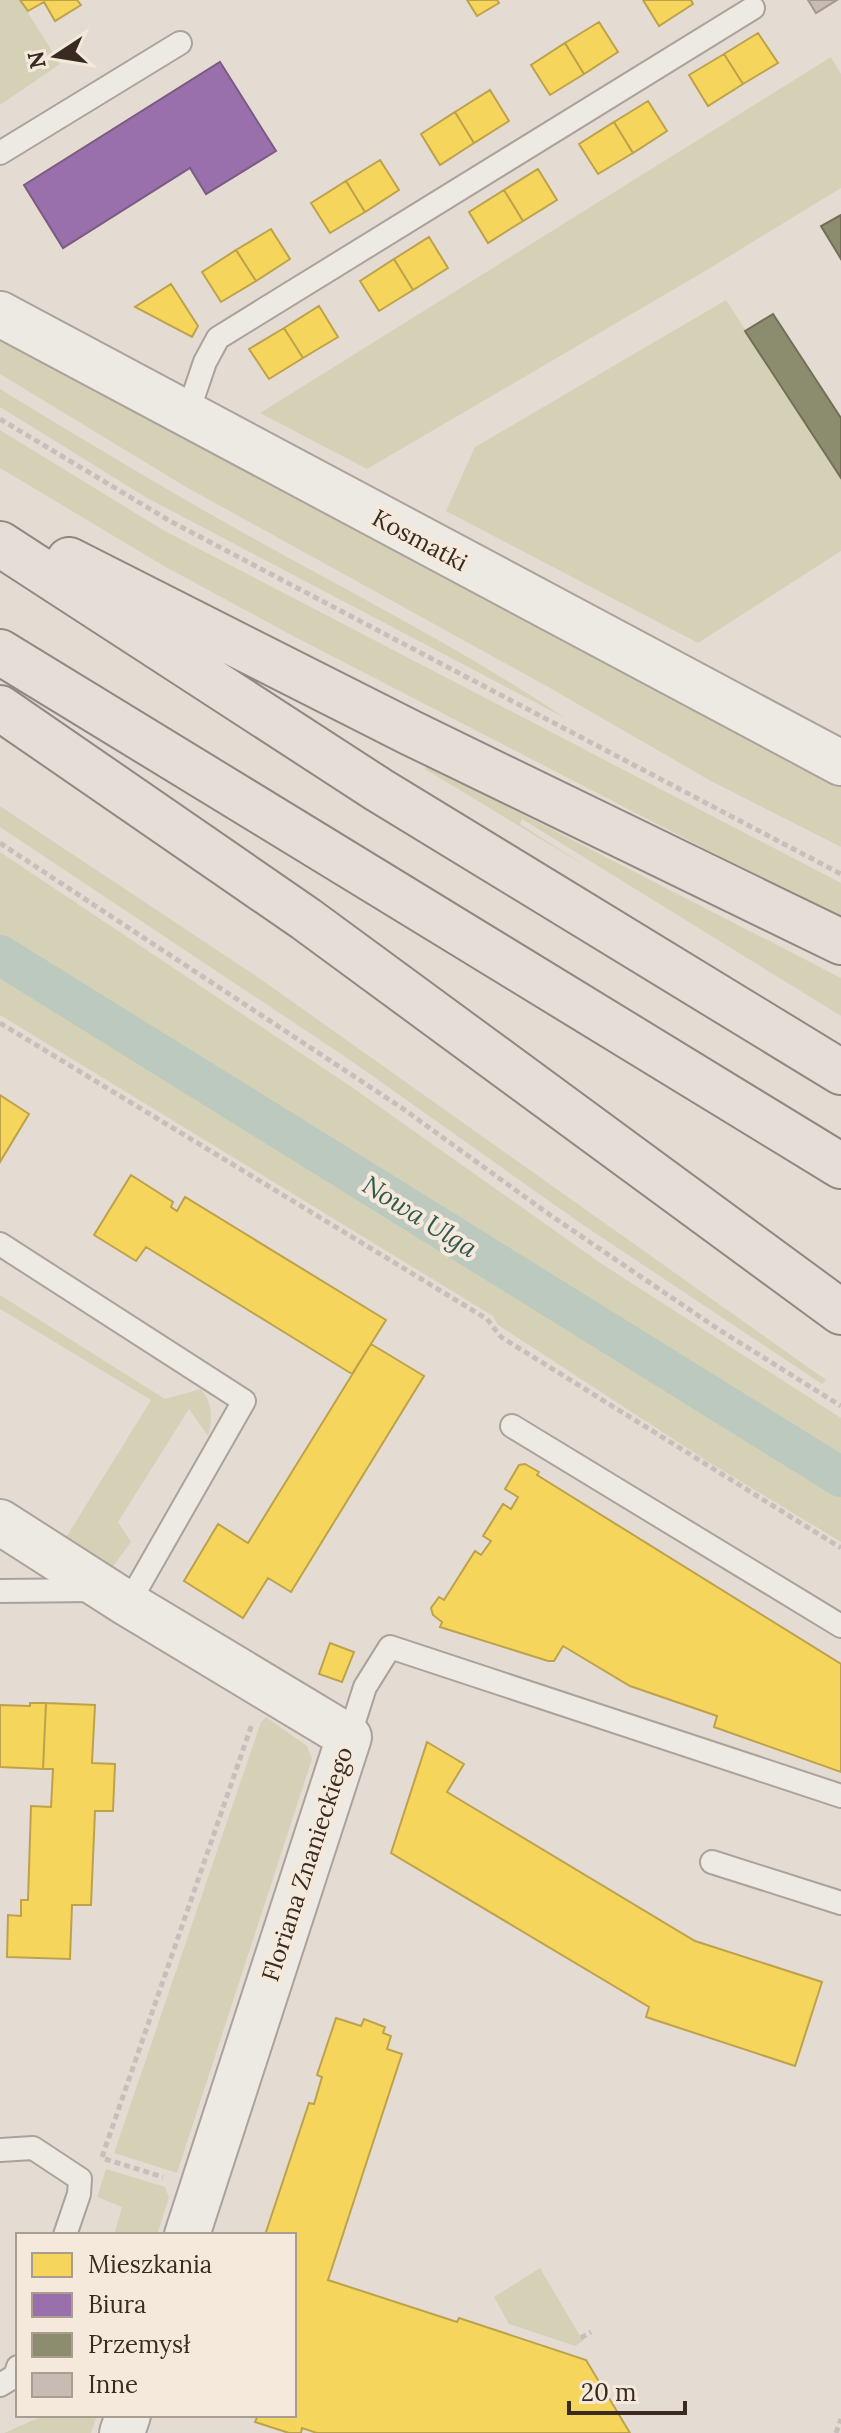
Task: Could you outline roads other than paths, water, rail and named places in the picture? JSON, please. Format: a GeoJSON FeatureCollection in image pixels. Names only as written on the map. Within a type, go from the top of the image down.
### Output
{"type":"FeatureCollection","features":[{"type":"Feature","properties":{"kind":"main road"},"geometry":{"type":"LineString","coordinates":[[0,525],[411,733],[841,942]]}},
{"type":"Feature","properties":{"kind":"main road"},"geometry":{"type":"LineString","coordinates":[[0,544],[379,790],[841,1072]]}},
{"type":"Feature","properties":{"kind":"main road"},"geometry":{"type":"LineString","coordinates":[[0,652],[841,1166]]}},
{"type":"Feature","properties":{"kind":"main road"},"geometry":{"type":"LineString","coordinates":[[0,708],[306,919],[841,1312]]}},
{"type":"Feature","properties":{"kind":"street","name":"Kosmatki"},"geometry":{"type":"LineString","coordinates":[[0,314],[841,763]]}},
{"type":"Feature","properties":{"kind":"street","name":"Floriana Znanieckiego"},"geometry":{"type":"LineString","coordinates":[[0,1522],[116,1597],[349,1737],[188,2233]]}},
{"type":"Feature","properties":{"kind":"lane"},"geometry":{"type":"LineString","coordinates":[[187,415],[205,362],[218,338],[753,8]]}},
{"type":"Feature","properties":{"kind":"lane"},"geometry":{"type":"LineString","coordinates":[[0,153],[180,43]]}},
{"type":"Feature","properties":{"kind":"lane"},"geometry":{"type":"LineString","coordinates":[[0,1244],[244,1401],[116,1597],[0,1591]]}},
{"type":"Feature","properties":{"kind":"lane"},"geometry":{"type":"LineString","coordinates":[[512,1426],[841,1626]]}},
{"type":"Feature","properties":{"kind":"lane"},"geometry":{"type":"LineString","coordinates":[[349,1737],[365,1687],[390,1647],[841,1796]]}},
{"type":"Feature","properties":{"kind":"lane"},"geometry":{"type":"LineString","coordinates":[[712,1862],[841,1903]]}},
{"type":"Feature","properties":{"kind":"lane"},"geometry":{"type":"LineString","coordinates":[[0,2150],[33,2148],[80,2179],[79,2194],[66,2233]]}},
{"type":"Feature","properties":{"kind":"lane"},"geometry":{"type":"LineString","coordinates":[[0,2385],[16,2373]]}},
{"type":"Feature","properties":{"kind":"waterway","name":"Nowa Ulga"},"geometry":{"type":"LineString","coordinates":[[0,955],[841,1477]]}}]}
